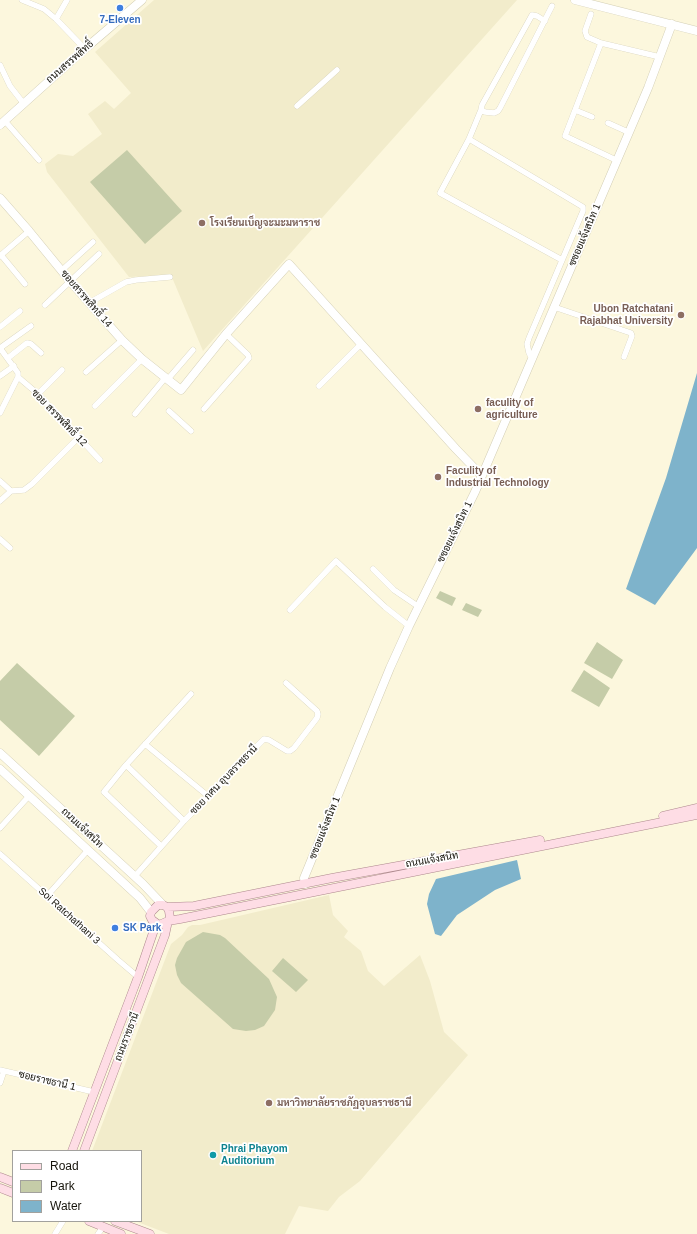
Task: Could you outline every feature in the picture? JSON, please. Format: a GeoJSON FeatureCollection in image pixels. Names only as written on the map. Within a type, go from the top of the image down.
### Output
{"type":"FeatureCollection","features":[{"type":"Feature","properties":{"kind":"main road","name":"ถนนแจ้งสนิท"},"geometry":{"type":"LineString","coordinates":[[165,906],[194,906],[597,830],[697,808]]}},
{"type":"Feature","properties":{"kind":"main road","name":"ถนนแจ้งสนิท"},"geometry":{"type":"LineString","coordinates":[[168,921],[697,815]]}},
{"type":"Feature","properties":{"kind":"main road"},"geometry":{"type":"LineString","coordinates":[[158,905],[165,906],[170,916],[168,921],[160,925],[156,924],[150,916],[151,912],[158,905]]}},
{"type":"Feature","properties":{"kind":"main road","name":"ถนนราชธานี"},"geometry":{"type":"LineString","coordinates":[[84,1150],[165,935],[168,921]]}},
{"type":"Feature","properties":{"kind":"main road","name":"ถนนราชธานี"},"geometry":{"type":"LineString","coordinates":[[72,1150],[138,977],[156,924]]}},
{"type":"Feature","properties":{"kind":"main road"},"geometry":{"type":"LineString","coordinates":[[138,977],[147,982]]}},
{"type":"Feature","properties":{"kind":"main road"},"geometry":{"type":"LineString","coordinates":[[0,1178],[12,1182]]}},
{"type":"Feature","properties":{"kind":"main road"},"geometry":{"type":"LineString","coordinates":[[0,1188],[12,1193]]}},
{"type":"Feature","properties":{"kind":"main road"},"geometry":{"type":"LineString","coordinates":[[90,1222],[101,1230],[121,1234]]}},
{"type":"Feature","properties":{"kind":"main road"},"geometry":{"type":"LineString","coordinates":[[118,1222],[150,1234]]}},
{"type":"Feature","properties":{"kind":"street"},"geometry":{"type":"LineString","coordinates":[[22,0],[44,10],[56,19],[85,49]]}},
{"type":"Feature","properties":{"kind":"street"},"geometry":{"type":"LineString","coordinates":[[56,19],[67,0]]}},
{"type":"Feature","properties":{"kind":"street","name":"ถนนสรรพสิทธิ์"},"geometry":{"type":"LineString","coordinates":[[3,123],[142,0]]}},
{"type":"Feature","properties":{"kind":"street"},"geometry":{"type":"LineString","coordinates":[[575,0],[697,31]]}},
{"type":"Feature","properties":{"kind":"street"},"geometry":{"type":"LineString","coordinates":[[481,110],[494,113],[498,111],[552,6]]}},
{"type":"Feature","properties":{"kind":"street"},"geometry":{"type":"LineString","coordinates":[[591,14],[585,34],[589,38],[660,57]]}},
{"type":"Feature","properties":{"kind":"street"},"geometry":{"type":"LineString","coordinates":[[545,21],[534,15],[531,17],[482,105],[469,140],[440,193],[562,260]]}},
{"type":"Feature","properties":{"kind":"street","name":"ซซอยแจ้งสนิท 1"},"geometry":{"type":"LineString","coordinates":[[305,884],[304,878],[409,626],[475,492],[660,57],[672,24]]}},
{"type":"Feature","properties":{"kind":"street"},"geometry":{"type":"LineString","coordinates":[[601,42],[565,136],[616,160]]}},
{"type":"Feature","properties":{"kind":"street"},"geometry":{"type":"LineString","coordinates":[[0,65],[10,86],[24,104]]}},
{"type":"Feature","properties":{"kind":"street"},"geometry":{"type":"LineString","coordinates":[[297,106],[337,70]]}},
{"type":"Feature","properties":{"kind":"street"},"geometry":{"type":"LineString","coordinates":[[575,110],[592,117]]}},
{"type":"Feature","properties":{"kind":"street"},"geometry":{"type":"LineString","coordinates":[[3,123],[39,160]]}},
{"type":"Feature","properties":{"kind":"street"},"geometry":{"type":"LineString","coordinates":[[608,123],[628,132]]}},
{"type":"Feature","properties":{"kind":"street"},"geometry":{"type":"LineString","coordinates":[[469,140],[583,207],[583,211],[529,338],[529,353],[532,358]]}},
{"type":"Feature","properties":{"kind":"street","name":"ซอยสรรพสิทธิ์ 14"},"geometry":{"type":"LineString","coordinates":[[0,198],[29,230],[61,271],[122,340],[142,359],[181,390],[226,334]]}},
{"type":"Feature","properties":{"kind":"street"},"geometry":{"type":"LineString","coordinates":[[25,284],[1,256],[29,230]]}},
{"type":"Feature","properties":{"kind":"street"},"geometry":{"type":"LineString","coordinates":[[61,271],[93,242]]}},
{"type":"Feature","properties":{"kind":"street"},"geometry":{"type":"LineString","coordinates":[[46,305],[99,254]]}},
{"type":"Feature","properties":{"kind":"street"},"geometry":{"type":"LineString","coordinates":[[204,409],[249,358],[248,355],[226,334],[289,264],[481,475]]}},
{"type":"Feature","properties":{"kind":"street"},"geometry":{"type":"LineString","coordinates":[[89,303],[126,282],[170,277]]}},
{"type":"Feature","properties":{"kind":"street"},"geometry":{"type":"LineString","coordinates":[[554,307],[631,333],[632,336],[624,357]]}},
{"type":"Feature","properties":{"kind":"street"},"geometry":{"type":"LineString","coordinates":[[0,327],[20,311]]}},
{"type":"Feature","properties":{"kind":"street"},"geometry":{"type":"LineString","coordinates":[[0,348],[31,326]]}},
{"type":"Feature","properties":{"kind":"street"},"geometry":{"type":"LineString","coordinates":[[86,372],[122,340]]}},
{"type":"Feature","properties":{"kind":"street"},"geometry":{"type":"LineString","coordinates":[[8,358],[27,343],[31,344],[41,354]]}},
{"type":"Feature","properties":{"kind":"street"},"geometry":{"type":"LineString","coordinates":[[319,386],[361,344]]}},
{"type":"Feature","properties":{"kind":"street","name":"ซอย สรรพสิทธิ์ 12"},"geometry":{"type":"LineString","coordinates":[[0,348],[14,366],[18,376],[38,394],[100,460]]}},
{"type":"Feature","properties":{"kind":"street"},"geometry":{"type":"LineString","coordinates":[[135,414],[192,350]]}},
{"type":"Feature","properties":{"kind":"street"},"geometry":{"type":"LineString","coordinates":[[95,406],[142,359]]}},
{"type":"Feature","properties":{"kind":"street"},"geometry":{"type":"LineString","coordinates":[[0,376],[14,366]]}},
{"type":"Feature","properties":{"kind":"street"},"geometry":{"type":"LineString","coordinates":[[38,394],[62,370]]}},
{"type":"Feature","properties":{"kind":"street"},"geometry":{"type":"LineString","coordinates":[[0,413],[18,376]]}},
{"type":"Feature","properties":{"kind":"street"},"geometry":{"type":"LineString","coordinates":[[169,412],[192,431]]}},
{"type":"Feature","properties":{"kind":"street"},"geometry":{"type":"LineString","coordinates":[[0,501],[11,491],[24,490],[32,484],[78,436]]}},
{"type":"Feature","properties":{"kind":"street"},"geometry":{"type":"LineString","coordinates":[[0,481],[11,491]]}},
{"type":"Feature","properties":{"kind":"street"},"geometry":{"type":"LineString","coordinates":[[0,539],[10,548]]}},
{"type":"Feature","properties":{"kind":"street"},"geometry":{"type":"LineString","coordinates":[[290,610],[336,561],[384,607],[409,626]]}},
{"type":"Feature","properties":{"kind":"street"},"geometry":{"type":"LineString","coordinates":[[373,569],[394,590],[419,607]]}},
{"type":"Feature","properties":{"kind":"street","name":"ซอย กศน อุบลราชธานี"},"geometry":{"type":"LineString","coordinates":[[134,876],[184,821],[264,739],[269,740],[287,751],[294,748],[317,718],[318,714],[317,711],[286,683]]}},
{"type":"Feature","properties":{"kind":"street"},"geometry":{"type":"LineString","coordinates":[[161,846],[104,792],[126,765],[192,694]]}},
{"type":"Feature","properties":{"kind":"street"},"geometry":{"type":"LineString","coordinates":[[145,744],[208,796]]}},
{"type":"Feature","properties":{"kind":"street","name":"ถนนแจ้งสนิท"},"geometry":{"type":"LineString","coordinates":[[0,753],[165,906]]}},
{"type":"Feature","properties":{"kind":"street","name":"ซอย กศน อุบลราชธานี"},"geometry":{"type":"LineString","coordinates":[[126,765],[184,821]]}},
{"type":"Feature","properties":{"kind":"street","name":"ถนนแจ้งสนิท"},"geometry":{"type":"LineString","coordinates":[[0,769],[140,898],[151,912]]}},
{"type":"Feature","properties":{"kind":"street"},"geometry":{"type":"LineString","coordinates":[[0,828],[29,796]]}},
{"type":"Feature","properties":{"kind":"street"},"geometry":{"type":"LineString","coordinates":[[46,812],[54,802]]}},
{"type":"Feature","properties":{"kind":"street"},"geometry":{"type":"LineString","coordinates":[[47,896],[88,850]]}},
{"type":"Feature","properties":{"kind":"street","name":"Soi Ratchathani 3"},"geometry":{"type":"LineString","coordinates":[[0,854],[138,977]]}},
{"type":"Feature","properties":{"kind":"street"},"geometry":{"type":"LineString","coordinates":[[0,1083],[2,1070]]}},
{"type":"Feature","properties":{"kind":"street","name":"ซอยราชธานี 1"},"geometry":{"type":"LineString","coordinates":[[2,1070],[94,1092]]}},
{"type":"Feature","properties":{"kind":"street"},"geometry":{"type":"LineString","coordinates":[[55,1234],[62,1222]]}},
{"type":"Feature","properties":{"kind":"shaded area","name":"โรงเรียนเบ็ญจะมะมหาราช"},"geometry":{"type":"Polygon","coordinates":[[[154,0],[517,0],[203,351],[171,275],[129,277],[47,172],[45,164],[58,154],[73,156],[102,134],[88,114],[105,101],[114,109],[131,93],[95,52],[154,0]]]}},
{"type":"Feature","properties":{"kind":"shaded area","name":"มหาวิทยาลัยราชภัฏอุบลราชธานี"},"geometry":{"type":"Polygon","coordinates":[[[329,895],[333,915],[348,931],[344,937],[361,951],[368,971],[384,986],[420,955],[430,981],[444,1032],[468,1055],[360,1181],[339,1197],[328,1211],[299,1206],[285,1234],[169,1234],[138,1222],[142,1222],[142,1150],[92,1150],[171,944],[182,935],[188,927],[192,925],[200,925],[329,895]]]}},
{"type":"Feature","properties":{"kind":"green space"},"geometry":{"type":"Polygon","coordinates":[[[127,150],[182,211],[145,244],[90,182],[127,150]]]}},
{"type":"Feature","properties":{"kind":"green space"},"geometry":{"type":"Polygon","coordinates":[[[440,591],[456,598],[452,606],[436,598],[440,591]]]}},
{"type":"Feature","properties":{"kind":"green space"},"geometry":{"type":"Polygon","coordinates":[[[466,603],[482,610],[478,617],[462,610],[466,603]]]}},
{"type":"Feature","properties":{"kind":"green space"},"geometry":{"type":"Polygon","coordinates":[[[597,642],[623,660],[612,679],[584,663],[597,642]]]}},
{"type":"Feature","properties":{"kind":"green space"},"geometry":{"type":"Polygon","coordinates":[[[17,663],[75,716],[39,756],[0,720],[0,681],[17,663]]]}},
{"type":"Feature","properties":{"kind":"green space"},"geometry":{"type":"Polygon","coordinates":[[[584,670],[610,688],[599,707],[571,691],[584,670]]]}},
{"type":"Feature","properties":{"kind":"green space"},"geometry":{"type":"Polygon","coordinates":[[[203,932],[220,935],[225,938],[269,979],[277,997],[275,1010],[264,1026],[255,1030],[246,1031],[233,1029],[181,983],[177,975],[175,965],[177,958],[186,942],[203,932]]]}},
{"type":"Feature","properties":{"kind":"green space"},"geometry":{"type":"Polygon","coordinates":[[[283,958],[308,980],[296,992],[272,971],[283,958]]]}},
{"type":"Feature","properties":{"kind":"water"},"geometry":{"type":"Polygon","coordinates":[[[697,373],[697,548],[655,605],[626,589],[666,478],[697,373]]]}},
{"type":"Feature","properties":{"kind":"water"},"geometry":{"type":"Polygon","coordinates":[[[517,860],[521,879],[495,890],[457,915],[441,936],[435,934],[427,904],[429,894],[436,879],[517,860]]]}},
{"type":"Feature","properties":{"kind":"place","name":"7-Eleven"},"geometry":{"type":"Point","coordinates":[120,8]}},
{"type":"Feature","properties":{"kind":"place","name":"โรงเรียนเบ็ญจะมะมหาราช"},"geometry":{"type":"Point","coordinates":[202,223]}},
{"type":"Feature","properties":{"kind":"place","name":"Ubon Ratchatani Rajabhat University"},"geometry":{"type":"Point","coordinates":[681,315]}},
{"type":"Feature","properties":{"kind":"place","name":"faculity of agriculture"},"geometry":{"type":"Point","coordinates":[478,409]}},
{"type":"Feature","properties":{"kind":"place","name":"Faculity of Industrial Technology"},"geometry":{"type":"Point","coordinates":[438,477]}},
{"type":"Feature","properties":{"kind":"place","name":"SK Park"},"geometry":{"type":"Point","coordinates":[115,928]}},
{"type":"Feature","properties":{"kind":"place","name":"มหาวิทยาลัยราชภัฏอุบลราชธานี"},"geometry":{"type":"Point","coordinates":[269,1103]}},
{"type":"Feature","properties":{"kind":"place","name":"Phrai Phayom Auditorium"},"geometry":{"type":"Point","coordinates":[213,1155]}}]}
